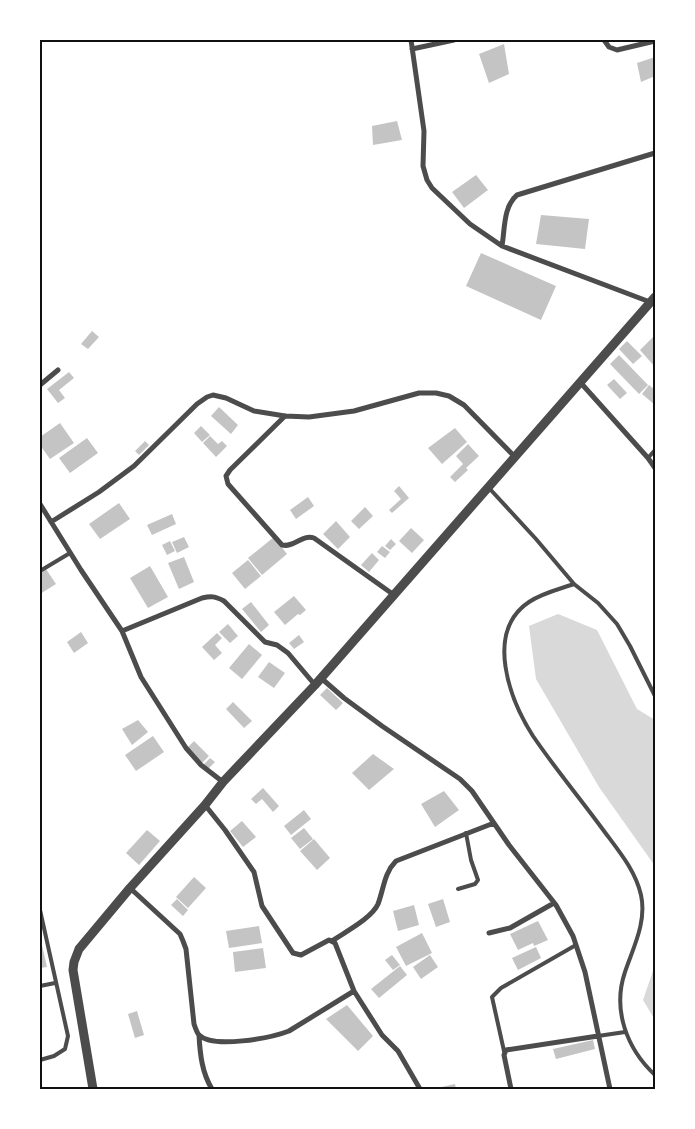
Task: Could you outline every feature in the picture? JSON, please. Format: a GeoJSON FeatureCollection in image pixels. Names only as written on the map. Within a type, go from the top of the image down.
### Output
{"type":"FeatureCollection","features":[{"type":"Feature","properties":{"kind":"street"},"geometry":{"type":"LineString","coordinates":[[93,1089],[73,970],[78,949],[223,782],[318,681],[653,300],[502,246],[470,224],[440,196],[426,180],[422,158],[424,132],[411,40]]}},
{"type":"Feature","properties":{"kind":"street"},"geometry":{"type":"LineString","coordinates":[[412,49],[454,40]]}},
{"type":"Feature","properties":{"kind":"street"},"geometry":{"type":"LineString","coordinates":[[604,40],[609,47],[617,50],[655,41]]}},
{"type":"Feature","properties":{"kind":"street"},"geometry":{"type":"LineString","coordinates":[[502,246],[509,204],[517,195],[655,153]]}},
{"type":"Feature","properties":{"kind":"street"},"geometry":{"type":"LineString","coordinates":[[40,385],[58,370]]}},
{"type":"Feature","properties":{"kind":"street"},"geometry":{"type":"LineString","coordinates":[[580,382],[655,468]]}},
{"type":"Feature","properties":{"kind":"street"},"geometry":{"type":"LineString","coordinates":[[51,522],[121,476],[207,397],[218,396],[254,411],[285,416],[309,417],[336,414],[419,393],[442,394],[464,405],[516,457]]}},
{"type":"Feature","properties":{"kind":"street"},"geometry":{"type":"LineString","coordinates":[[285,416],[230,470],[226,476],[228,484],[282,546],[287,547],[305,538],[314,538],[394,595]]}},
{"type":"Feature","properties":{"kind":"street"},"geometry":{"type":"LineString","coordinates":[[40,504],[122,631],[141,677],[186,748],[201,764],[223,782]]}},
{"type":"Feature","properties":{"kind":"street"},"geometry":{"type":"LineString","coordinates":[[122,631],[202,598],[217,596],[265,642],[277,645],[288,652],[318,681],[460,779],[472,791],[509,845],[563,916],[585,972],[610,1089]]}},
{"type":"Feature","properties":{"kind":"street"},"geometry":{"type":"LineString","coordinates":[[204,805],[225,830],[254,872],[262,906],[293,953],[301,955],[325,941],[332,941],[373,912],[378,904],[387,872],[396,861],[494,823]]}},
{"type":"Feature","properties":{"kind":"street"},"geometry":{"type":"LineString","coordinates":[[130,888],[180,934],[183,941],[186,949],[194,1024],[199,1035],[200,1057],[204,1073],[212,1089]]}},
{"type":"Feature","properties":{"kind":"street"},"geometry":{"type":"LineString","coordinates":[[489,933],[510,928],[554,903]]}},
{"type":"Feature","properties":{"kind":"street"},"geometry":{"type":"LineString","coordinates":[[332,941],[337,947],[354,991],[382,1035],[398,1051],[420,1089]]}},
{"type":"Feature","properties":{"kind":"street"},"geometry":{"type":"LineString","coordinates":[[199,1035],[214,1042],[255,1040],[280,1034],[289,1031],[354,991]]}},
{"type":"Feature","properties":{"kind":"street"},"geometry":{"type":"LineString","coordinates":[[512,1089],[504,1051],[515,1047],[598,1036]]}},
{"type":"Feature","properties":{"kind":"lane"},"geometry":{"type":"LineString","coordinates":[[648,458],[655,450]]}},
{"type":"Feature","properties":{"kind":"lane"},"geometry":{"type":"LineString","coordinates":[[488,488],[536,539],[574,584],[598,603],[617,624],[655,696]]}},
{"type":"Feature","properties":{"kind":"lane"},"geometry":{"type":"LineString","coordinates":[[40,571],[70,552]]}},
{"type":"Feature","properties":{"kind":"lane"},"geometry":{"type":"LineString","coordinates":[[574,584],[541,596],[522,607],[508,629],[505,638],[504,661],[515,699],[533,735],[621,854],[636,878],[642,900],[642,915],[638,937],[622,984],[621,1014],[625,1032],[637,1055],[655,1075]]}},
{"type":"Feature","properties":{"kind":"lane"},"geometry":{"type":"LineString","coordinates":[[458,889],[475,884],[478,880],[471,860],[466,833]]}},
{"type":"Feature","properties":{"kind":"lane"},"geometry":{"type":"LineString","coordinates":[[40,910],[68,1036],[65,1049],[54,1056],[40,1060]]}},
{"type":"Feature","properties":{"kind":"lane"},"geometry":{"type":"LineString","coordinates":[[504,1051],[492,997],[501,988],[576,945]]}},
{"type":"Feature","properties":{"kind":"lane"},"geometry":{"type":"LineString","coordinates":[[40,986],[55,983]]}},
{"type":"Feature","properties":{"kind":"lane"},"geometry":{"type":"LineString","coordinates":[[598,1036],[625,1032]]}},
{"type":"Feature","properties":{"kind":"shaded area"},"geometry":{"type":"Polygon","coordinates":[[[558,614],[597,630],[637,709],[655,720],[655,866],[599,787],[536,679],[529,626],[558,614]]]}},
{"type":"Feature","properties":{"kind":"shaded area"},"geometry":{"type":"Polygon","coordinates":[[[655,965],[655,1020],[643,1000],[655,965]]]}},
{"type":"Feature","properties":{"kind":"building"},"geometry":{"type":"Polygon","coordinates":[[[504,44],[509,74],[489,83],[479,54],[504,44]]]}},
{"type":"Feature","properties":{"kind":"building"},"geometry":{"type":"Polygon","coordinates":[[[655,57],[655,76],[641,82],[637,63],[655,57]]]}},
{"type":"Feature","properties":{"kind":"building"},"geometry":{"type":"Polygon","coordinates":[[[397,121],[402,140],[373,145],[372,126],[397,121]]]}},
{"type":"Feature","properties":{"kind":"building"},"geometry":{"type":"Polygon","coordinates":[[[476,175],[488,190],[464,208],[452,192],[476,175]]]}},
{"type":"Feature","properties":{"kind":"building"},"geometry":{"type":"Polygon","coordinates":[[[541,215],[589,219],[585,249],[536,244],[541,215]]]}},
{"type":"Feature","properties":{"kind":"building"},"geometry":{"type":"Polygon","coordinates":[[[481,253],[556,286],[541,320],[466,286],[481,253]]]}},
{"type":"Feature","properties":{"kind":"building"},"geometry":{"type":"Polygon","coordinates":[[[92,331],[99,337],[88,349],[81,344],[92,331]]]}},
{"type":"Feature","properties":{"kind":"building"},"geometry":{"type":"Polygon","coordinates":[[[655,335],[655,367],[640,350],[655,335]]]}},
{"type":"Feature","properties":{"kind":"building"},"geometry":{"type":"Polygon","coordinates":[[[627,341],[642,356],[633,364],[619,349],[627,341]]]}},
{"type":"Feature","properties":{"kind":"building"},"geometry":{"type":"Polygon","coordinates":[[[619,355],[648,385],[639,394],[610,364],[619,355]]]}},
{"type":"Feature","properties":{"kind":"building"},"geometry":{"type":"Polygon","coordinates":[[[69,372],[74,378],[59,390],[65,398],[58,403],[47,389],[69,372]]]}},
{"type":"Feature","properties":{"kind":"building"},"geometry":{"type":"Polygon","coordinates":[[[614,379],[627,393],[620,399],[607,385],[614,379]]]}},
{"type":"Feature","properties":{"kind":"building"},"geometry":{"type":"Polygon","coordinates":[[[649,385],[655,390],[655,405],[642,394],[649,385]]]}},
{"type":"Feature","properties":{"kind":"building"},"geometry":{"type":"Polygon","coordinates":[[[219,407],[238,425],[231,434],[211,416],[219,407]]]}},
{"type":"Feature","properties":{"kind":"building"},"geometry":{"type":"Polygon","coordinates":[[[60,423],[74,443],[50,459],[40,445],[40,437],[60,423]]]}},
{"type":"Feature","properties":{"kind":"building"},"geometry":{"type":"Polygon","coordinates":[[[201,426],[210,435],[202,442],[194,433],[201,426]]]}},
{"type":"Feature","properties":{"kind":"building"},"geometry":{"type":"Polygon","coordinates":[[[455,428],[467,442],[442,464],[428,448],[455,428]]]}},
{"type":"Feature","properties":{"kind":"building"},"geometry":{"type":"Polygon","coordinates":[[[210,436],[218,444],[222,441],[227,446],[216,457],[203,443],[210,436]]]}},
{"type":"Feature","properties":{"kind":"building"},"geometry":{"type":"Polygon","coordinates":[[[87,438],[98,453],[70,473],[59,458],[87,438]]]}},
{"type":"Feature","properties":{"kind":"building"},"geometry":{"type":"Polygon","coordinates":[[[145,441],[149,445],[139,455],[135,451],[145,441]]]}},
{"type":"Feature","properties":{"kind":"building"},"geometry":{"type":"Polygon","coordinates":[[[468,444],[479,456],[455,482],[450,477],[463,464],[456,456],[468,444]]]}},
{"type":"Feature","properties":{"kind":"building"},"geometry":{"type":"Polygon","coordinates":[[[399,486],[409,498],[392,513],[389,510],[401,499],[394,491],[399,486]]]}},
{"type":"Feature","properties":{"kind":"building"},"geometry":{"type":"Polygon","coordinates":[[[308,497],[314,506],[296,519],[290,510],[308,497]]]}},
{"type":"Feature","properties":{"kind":"building"},"geometry":{"type":"Polygon","coordinates":[[[119,503],[130,519],[100,539],[89,524],[119,503]]]}},
{"type":"Feature","properties":{"kind":"building"},"geometry":{"type":"Polygon","coordinates":[[[365,507],[373,516],[359,529],[351,521],[365,507]]]}},
{"type":"Feature","properties":{"kind":"building"},"geometry":{"type":"Polygon","coordinates":[[[172,514],[176,524],[152,535],[147,525],[172,514]]]}},
{"type":"Feature","properties":{"kind":"building"},"geometry":{"type":"Polygon","coordinates":[[[336,521],[350,537],[338,549],[323,534],[336,521]]]}},
{"type":"Feature","properties":{"kind":"building"},"geometry":{"type":"Polygon","coordinates":[[[411,528],[424,540],[412,553],[399,541],[411,528]]]}},
{"type":"Feature","properties":{"kind":"building"},"geometry":{"type":"Polygon","coordinates":[[[184,537],[189,547],[177,553],[172,542],[184,537]]]}},
{"type":"Feature","properties":{"kind":"building"},"geometry":{"type":"Polygon","coordinates":[[[274,537],[287,554],[262,575],[248,558],[274,537]]]}},
{"type":"Feature","properties":{"kind":"building"},"geometry":{"type":"Polygon","coordinates":[[[391,539],[396,544],[390,550],[385,546],[391,539]]]}},
{"type":"Feature","properties":{"kind":"building"},"geometry":{"type":"Polygon","coordinates":[[[170,541],[175,551],[167,555],[162,545],[170,541]]]}},
{"type":"Feature","properties":{"kind":"building"},"geometry":{"type":"Polygon","coordinates":[[[382,546],[390,552],[385,558],[377,552],[382,546]]]}},
{"type":"Feature","properties":{"kind":"building"},"geometry":{"type":"Polygon","coordinates":[[[372,553],[379,560],[369,572],[361,565],[372,553]]]}},
{"type":"Feature","properties":{"kind":"building"},"geometry":{"type":"Polygon","coordinates":[[[184,557],[194,582],[179,589],[168,563],[184,557]]]}},
{"type":"Feature","properties":{"kind":"building"},"geometry":{"type":"Polygon","coordinates":[[[248,560],[261,576],[245,589],[232,573],[248,560]]]}},
{"type":"Feature","properties":{"kind":"building"},"geometry":{"type":"Polygon","coordinates":[[[150,566],[168,597],[148,608],[130,578],[150,566]]]}},
{"type":"Feature","properties":{"kind":"building"},"geometry":{"type":"Polygon","coordinates":[[[46,569],[56,584],[40,594],[40,574],[46,569]]]}},
{"type":"Feature","properties":{"kind":"building"},"geometry":{"type":"Polygon","coordinates":[[[294,596],[306,610],[285,625],[274,612],[294,596]]]}},
{"type":"Feature","properties":{"kind":"building"},"geometry":{"type":"Polygon","coordinates":[[[251,602],[269,625],[261,632],[242,609],[251,602]]]}},
{"type":"Feature","properties":{"kind":"building"},"geometry":{"type":"Polygon","coordinates":[[[228,624],[238,636],[230,643],[219,632],[228,624]]]}},
{"type":"Feature","properties":{"kind":"building"},"geometry":{"type":"Polygon","coordinates":[[[81,632],[88,643],[74,653],[67,642],[81,632]]]}},
{"type":"Feature","properties":{"kind":"building"},"geometry":{"type":"Polygon","coordinates":[[[217,633],[222,638],[215,645],[222,653],[214,660],[202,647],[217,633]]]}},
{"type":"Feature","properties":{"kind":"building"},"geometry":{"type":"Polygon","coordinates":[[[299,635],[304,642],[294,649],[289,643],[299,635]]]}},
{"type":"Feature","properties":{"kind":"building"},"geometry":{"type":"Polygon","coordinates":[[[249,644],[262,655],[242,679],[229,668],[249,644]]]}},
{"type":"Feature","properties":{"kind":"building"},"geometry":{"type":"Polygon","coordinates":[[[269,662],[285,673],[274,688],[258,677],[269,662]]]}},
{"type":"Feature","properties":{"kind":"building"},"geometry":{"type":"Polygon","coordinates":[[[327,688],[343,703],[336,710],[320,695],[327,688]]]}},
{"type":"Feature","properties":{"kind":"building"},"geometry":{"type":"Polygon","coordinates":[[[233,702],[252,721],[244,728],[226,709],[233,702]]]}},
{"type":"Feature","properties":{"kind":"building"},"geometry":{"type":"Polygon","coordinates":[[[138,720],[148,732],[132,745],[122,729],[138,720]]]}},
{"type":"Feature","properties":{"kind":"building"},"geometry":{"type":"Polygon","coordinates":[[[153,736],[164,752],[136,771],[125,755],[153,736]]]}},
{"type":"Feature","properties":{"kind":"building"},"geometry":{"type":"Polygon","coordinates":[[[194,741],[209,756],[202,763],[187,748],[194,741]]]}},
{"type":"Feature","properties":{"kind":"building"},"geometry":{"type":"Polygon","coordinates":[[[373,754],[394,769],[369,790],[352,773],[373,754]]]}},
{"type":"Feature","properties":{"kind":"building"},"geometry":{"type":"Polygon","coordinates":[[[210,758],[215,762],[208,769],[204,764],[210,758]]]}},
{"type":"Feature","properties":{"kind":"building"},"geometry":{"type":"Polygon","coordinates":[[[263,788],[279,806],[273,812],[262,799],[256,804],[251,799],[263,788]]]}},
{"type":"Feature","properties":{"kind":"building"},"geometry":{"type":"Polygon","coordinates":[[[444,791],[459,810],[435,827],[421,804],[444,791]]]}},
{"type":"Feature","properties":{"kind":"building"},"geometry":{"type":"Polygon","coordinates":[[[304,810],[311,819],[291,835],[284,826],[304,810]]]}},
{"type":"Feature","properties":{"kind":"building"},"geometry":{"type":"Polygon","coordinates":[[[242,821],[256,837],[243,847],[230,831],[242,821]]]}},
{"type":"Feature","properties":{"kind":"building"},"geometry":{"type":"Polygon","coordinates":[[[304,828],[313,839],[300,849],[291,838],[304,828]]]}},
{"type":"Feature","properties":{"kind":"building"},"geometry":{"type":"Polygon","coordinates":[[[147,830],[160,841],[139,865],[126,853],[147,830]]]}},
{"type":"Feature","properties":{"kind":"building"},"geometry":{"type":"Polygon","coordinates":[[[314,839],[330,858],[317,870],[300,851],[314,839]]]}},
{"type":"Feature","properties":{"kind":"building"},"geometry":{"type":"Polygon","coordinates":[[[194,877],[206,888],[188,908],[176,897],[194,877]]]}},
{"type":"Feature","properties":{"kind":"building"},"geometry":{"type":"Polygon","coordinates":[[[177,899],[188,910],[183,916],[171,905],[177,899]]]}},
{"type":"Feature","properties":{"kind":"building"},"geometry":{"type":"Polygon","coordinates":[[[443,899],[450,922],[436,927],[428,904],[443,899]]]}},
{"type":"Feature","properties":{"kind":"building"},"geometry":{"type":"Polygon","coordinates":[[[414,905],[419,925],[398,931],[393,911],[414,905]]]}},
{"type":"Feature","properties":{"kind":"building"},"geometry":{"type":"Polygon","coordinates":[[[538,921],[548,940],[534,946],[533,943],[518,950],[510,934],[538,921]]]}},
{"type":"Feature","properties":{"kind":"building"},"geometry":{"type":"Polygon","coordinates":[[[259,926],[262,943],[229,948],[226,931],[259,926]]]}},
{"type":"Feature","properties":{"kind":"building"},"geometry":{"type":"Polygon","coordinates":[[[422,933],[432,953],[406,966],[396,947],[422,933]]]}},
{"type":"Feature","properties":{"kind":"building"},"geometry":{"type":"Polygon","coordinates":[[[40,937],[47,967],[40,968],[40,937]]]}},
{"type":"Feature","properties":{"kind":"building"},"geometry":{"type":"Polygon","coordinates":[[[536,947],[541,958],[518,970],[512,958],[536,947]]]}},
{"type":"Feature","properties":{"kind":"building"},"geometry":{"type":"Polygon","coordinates":[[[263,948],[266,968],[235,972],[233,952],[263,948]]]}},
{"type":"Feature","properties":{"kind":"building"},"geometry":{"type":"Polygon","coordinates":[[[392,955],[400,965],[393,970],[385,960],[392,955]]]}},
{"type":"Feature","properties":{"kind":"building"},"geometry":{"type":"Polygon","coordinates":[[[430,955],[438,967],[421,979],[413,967],[430,955]]]}},
{"type":"Feature","properties":{"kind":"building"},"geometry":{"type":"Polygon","coordinates":[[[400,966],[407,975],[379,998],[371,989],[400,966]]]}},
{"type":"Feature","properties":{"kind":"building"},"geometry":{"type":"Polygon","coordinates":[[[347,1005],[373,1036],[358,1051],[326,1019],[347,1005]]]}},
{"type":"Feature","properties":{"kind":"building"},"geometry":{"type":"Polygon","coordinates":[[[137,1011],[144,1035],[135,1038],[128,1014],[137,1011]]]}},
{"type":"Feature","properties":{"kind":"building"},"geometry":{"type":"Polygon","coordinates":[[[593,1040],[595,1049],[556,1059],[553,1049],[593,1040]]]}},
{"type":"Feature","properties":{"kind":"building"},"geometry":{"type":"Polygon","coordinates":[[[455,1084],[456,1089],[437,1089],[437,1088],[455,1084]]]}}]}
